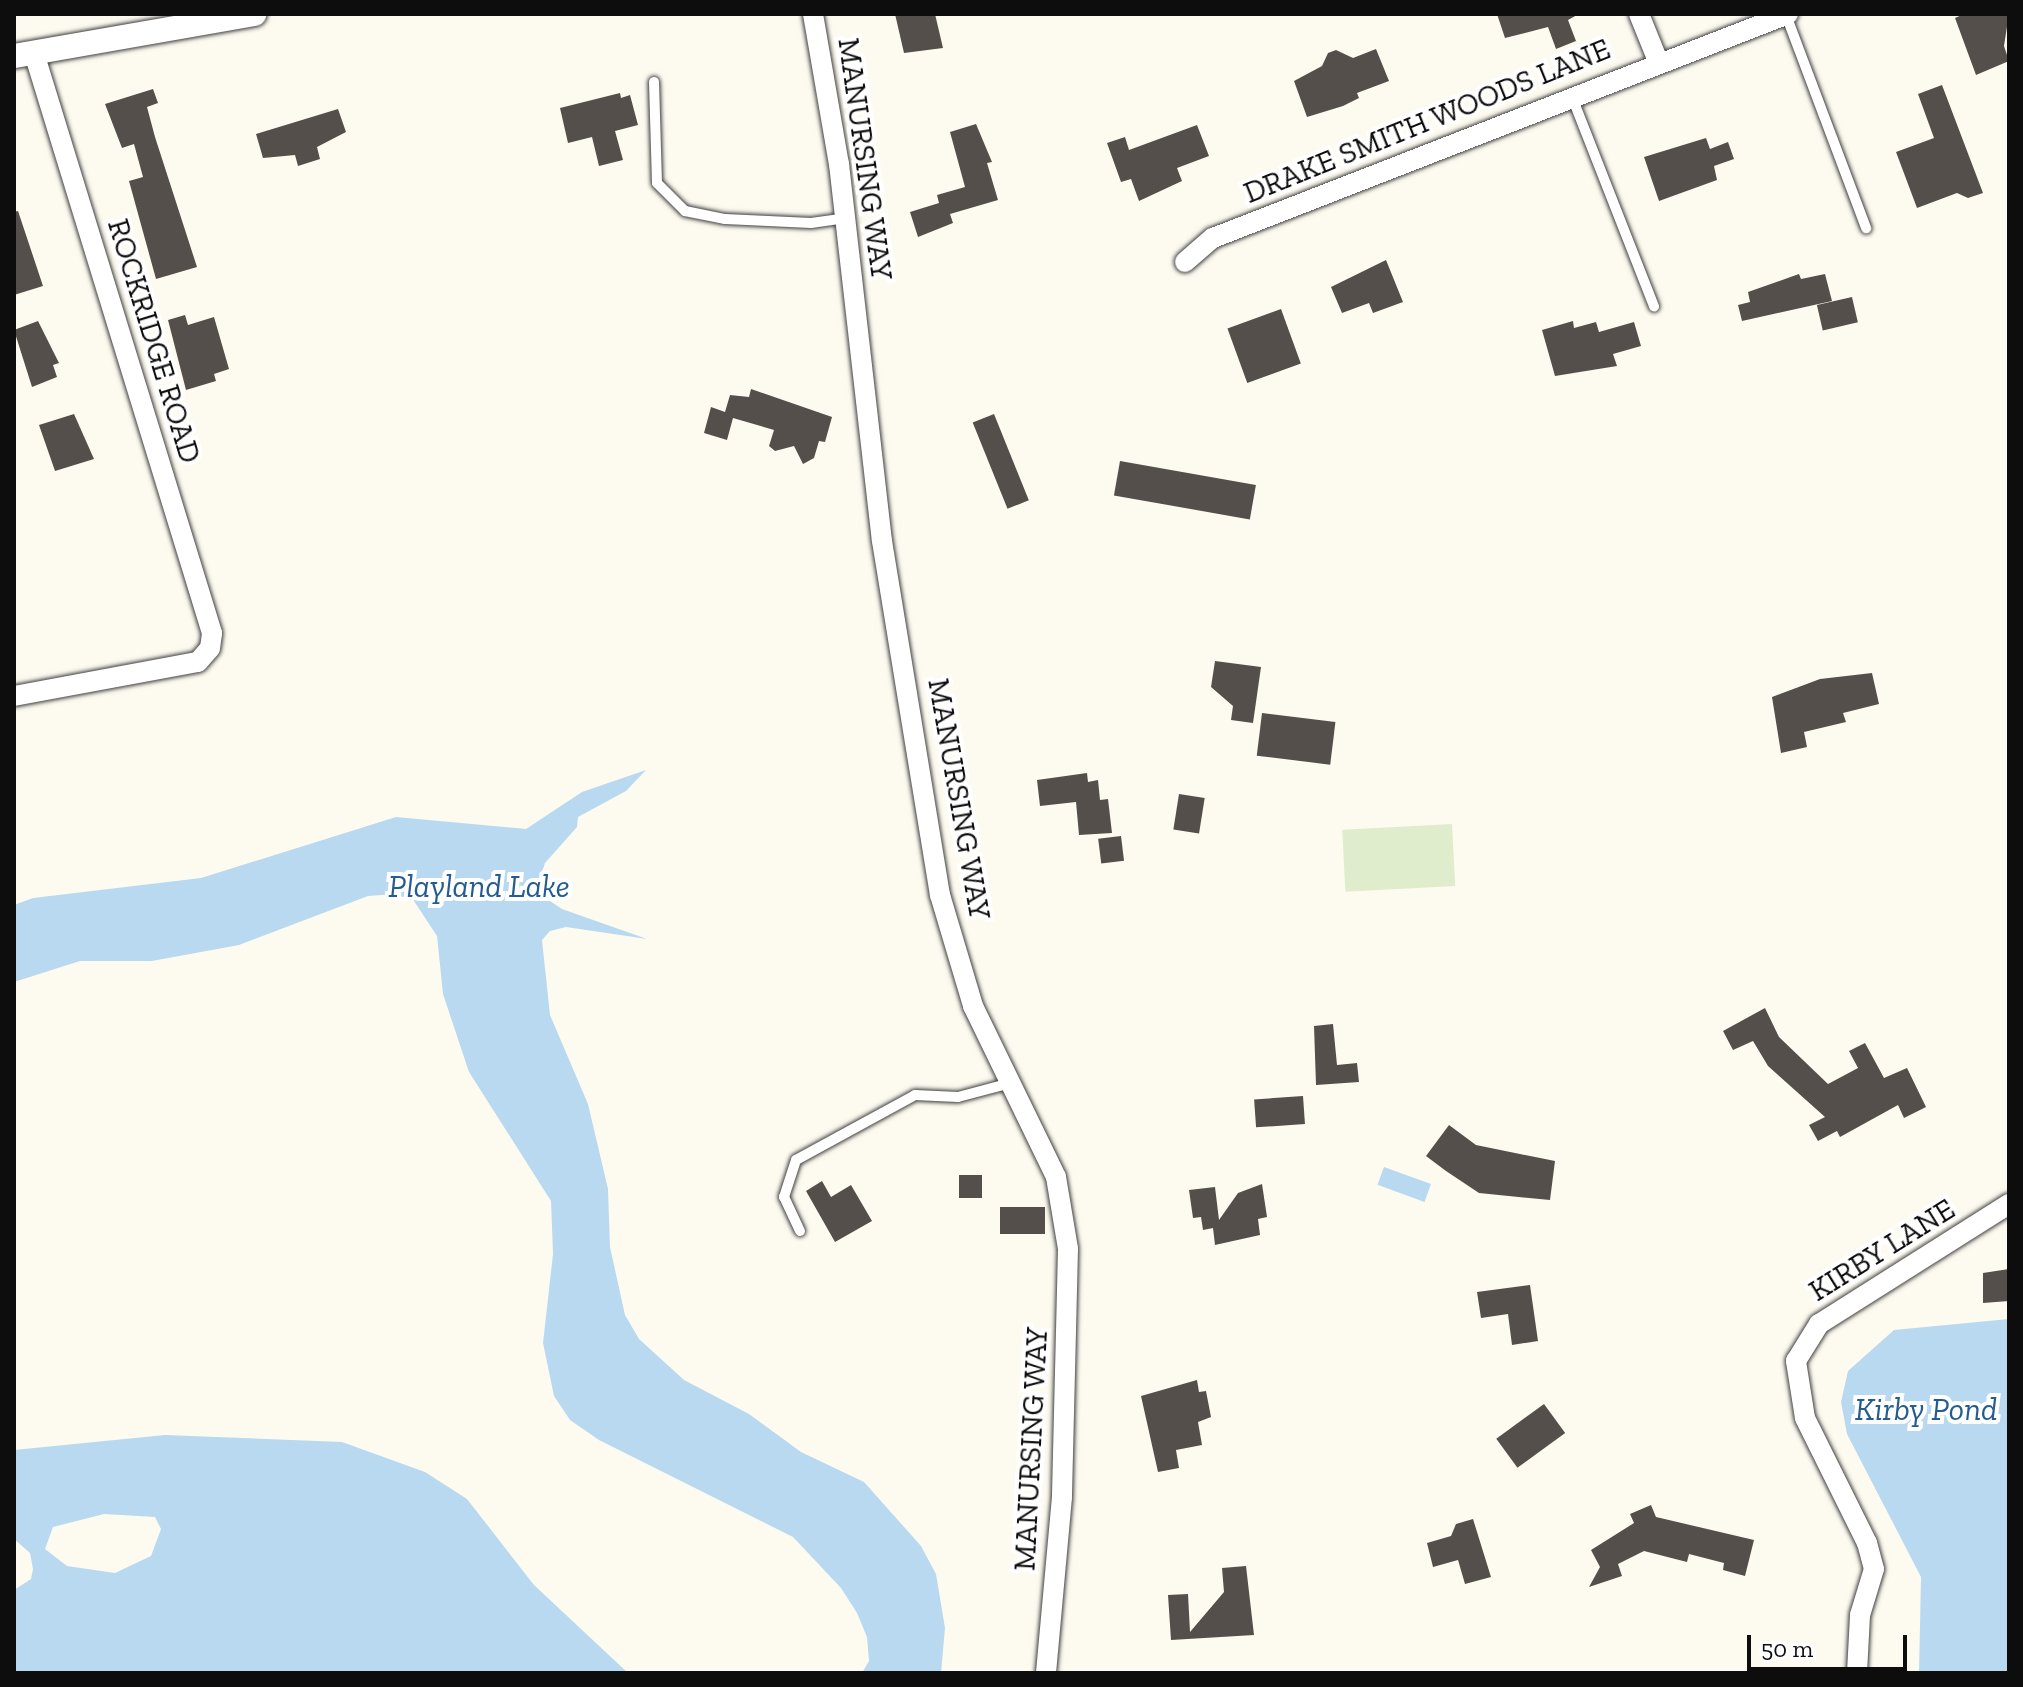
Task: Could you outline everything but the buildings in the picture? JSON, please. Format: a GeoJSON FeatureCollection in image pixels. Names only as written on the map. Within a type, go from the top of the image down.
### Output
{"type":"FeatureCollection","features":[{"type":"Feature","properties":{"kind":"street"},"geometry":{"type":"LineString","coordinates":[[24,55],[254,14]]}},
{"type":"Feature","properties":{"kind":"street","name":"MANURSING WAY"},"geometry":{"type":"LineString","coordinates":[[813,14],[846,218],[882,541],[940,895],[973,1006],[1056,1177],[1068,1249],[1062,1497],[1046,1673]]}},
{"type":"Feature","properties":{"kind":"street"},"geometry":{"type":"LineString","coordinates":[[1639,14],[1658,61]]}},
{"type":"Feature","properties":{"kind":"street","name":"DRAKE SMITH WOODS LANE"},"geometry":{"type":"LineString","coordinates":[[1185,262],[1213,238],[1658,61],[1787,14]]}},
{"type":"Feature","properties":{"kind":"street","name":"ROCKRIDGE ROAD"},"geometry":{"type":"LineString","coordinates":[[14,696],[198,662],[210,648],[212,633],[24,55]]}},
{"type":"Feature","properties":{"kind":"street","name":"KIRBY LANE"},"geometry":{"type":"LineString","coordinates":[[1857,1673],[1860,1615],[1874,1569],[1867,1543],[1805,1418],[1796,1361],[1819,1324],[2009,1204]]}},
{"type":"Feature","properties":{"kind":"lane"},"geometry":{"type":"LineString","coordinates":[[1787,14],[1866,228]]}},
{"type":"Feature","properties":{"kind":"lane"},"geometry":{"type":"LineString","coordinates":[[654,82],[657,183],[685,211],[725,219],[811,223],[846,218]]}},
{"type":"Feature","properties":{"kind":"lane"},"geometry":{"type":"LineString","coordinates":[[1571,95],[1654,306]]}},
{"type":"Feature","properties":{"kind":"lane"},"geometry":{"type":"LineString","coordinates":[[800,1231],[784,1197],[796,1160],[915,1095],[958,1097],[1011,1083]]}},
{"type":"Feature","properties":{"kind":"green space"},"geometry":{"type":"Polygon","coordinates":[[[1452,824],[1455,886],[1345,892],[1342,830],[1452,824]]]}},
{"type":"Feature","properties":{"kind":"water","name":"Playland Lake"},"geometry":{"type":"Polygon","coordinates":[[[646,770],[626,791],[578,817],[577,827],[545,863],[538,884],[547,899],[562,909],[647,939],[566,927],[550,931],[542,940],[550,1015],[588,1104],[608,1189],[610,1247],[625,1315],[639,1339],[684,1380],[749,1414],[801,1452],[864,1482],[921,1546],[936,1574],[945,1628],[941,1673],[862,1673],[869,1661],[867,1637],[857,1613],[841,1588],[793,1537],[599,1440],[570,1420],[554,1396],[543,1343],[553,1254],[551,1201],[469,1072],[443,994],[437,936],[414,901],[395,894],[368,896],[239,945],[152,961],[80,961],[14,982],[14,905],[33,898],[201,878],[396,817],[526,829],[582,792],[646,770]]]}},
{"type":"Feature","properties":{"kind":"water"},"geometry":{"type":"Polygon","coordinates":[[[1384,1167],[1431,1184],[1424,1202],[1378,1185],[1384,1167]]]}},
{"type":"Feature","properties":{"kind":"water","name":"Kirby Pond"},"geometry":{"type":"Polygon","coordinates":[[[2009,1319],[2009,1673],[1919,1673],[1921,1577],[1847,1434],[1841,1402],[1848,1371],[1894,1330],[2009,1319]]]}},
{"type":"Feature","properties":{"kind":"water"},"geometry":{"type":"Polygon","coordinates":[[[165,1435],[342,1442],[425,1472],[467,1499],[534,1585],[628,1673],[14,1673],[14,1590],[31,1579],[33,1569],[30,1553],[14,1539],[14,1450],[165,1435]],[[104,1514],[53,1527],[45,1549],[67,1566],[115,1573],[151,1556],[161,1529],[155,1517],[104,1514]]]}}]}
